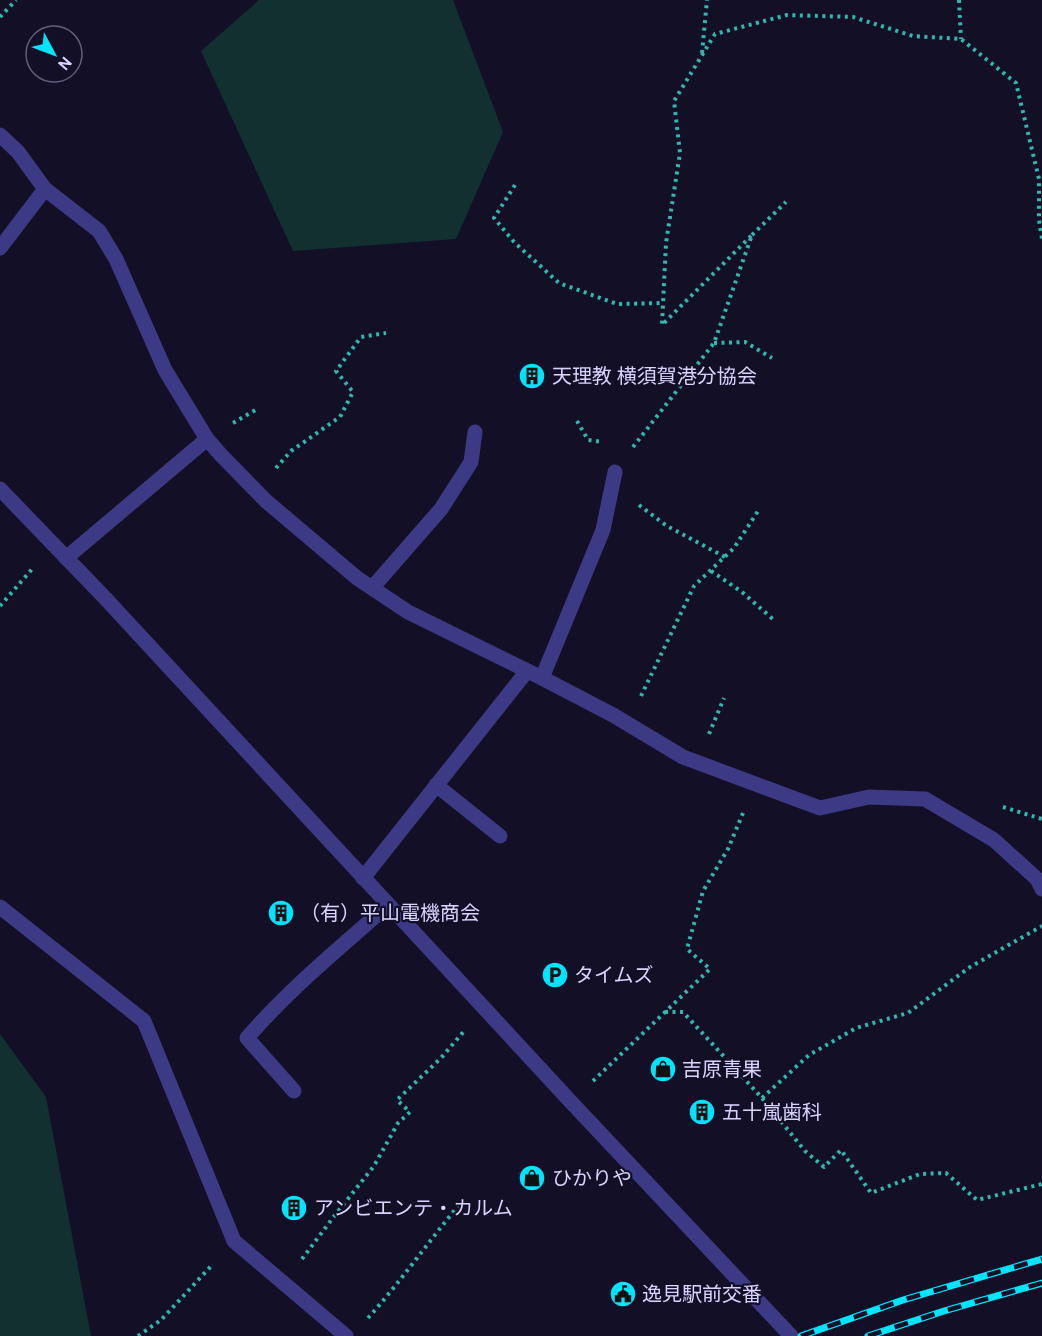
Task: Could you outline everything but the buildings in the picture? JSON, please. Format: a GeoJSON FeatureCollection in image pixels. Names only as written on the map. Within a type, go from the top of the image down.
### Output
{"type":"FeatureCollection","features":[{"type":"Feature","properties":{"kind":"street"},"geometry":{"type":"LineString","coordinates":[[0,135],[18,152],[45,189],[99,231],[116,259],[165,370],[207,439],[266,501],[357,578],[408,612],[542,678],[682,757],[820,808],[869,797],[925,799],[994,840],[1037,879],[1042,890]]}},
{"type":"Feature","properties":{"kind":"street"},"geometry":{"type":"LineString","coordinates":[[0,248],[45,189]]}},
{"type":"Feature","properties":{"kind":"street"},"geometry":{"type":"LineString","coordinates":[[372,588],[441,509],[471,462],[475,432]]}},
{"type":"Feature","properties":{"kind":"street"},"geometry":{"type":"LineString","coordinates":[[66,558],[207,439]]}},
{"type":"Feature","properties":{"kind":"street"},"geometry":{"type":"LineString","coordinates":[[542,678],[603,530],[614,478]]}},
{"type":"Feature","properties":{"kind":"street"},"geometry":{"type":"LineString","coordinates":[[0,489],[114,608],[791,1336]]}},
{"type":"Feature","properties":{"kind":"street"},"geometry":{"type":"LineString","coordinates":[[363,878],[527,671]]}},
{"type":"Feature","properties":{"kind":"street"},"geometry":{"type":"LineString","coordinates":[[436,785],[500,836]]}},
{"type":"Feature","properties":{"kind":"street"},"geometry":{"type":"LineString","coordinates":[[294,1091],[247,1038],[316,968],[388,905]]}},
{"type":"Feature","properties":{"kind":"street"},"geometry":{"type":"LineString","coordinates":[[0,907],[144,1021],[234,1241],[346,1336]]}},
{"type":"Feature","properties":{"kind":"path"},"geometry":{"type":"LineString","coordinates":[[0,17],[16,0]]}},
{"type":"Feature","properties":{"kind":"path"},"geometry":{"type":"LineString","coordinates":[[701,57],[707,0]]}},
{"type":"Feature","properties":{"kind":"path"},"geometry":{"type":"LineString","coordinates":[[959,0],[961,39]]}},
{"type":"Feature","properties":{"kind":"path"},"geometry":{"type":"LineString","coordinates":[[786,202],[662,325],[666,243],[680,153],[674,101],[715,34],[786,15],[853,17],[913,36],[961,39],[1016,83],[1039,179],[1039,220],[1042,238]]}},
{"type":"Feature","properties":{"kind":"path"},"geometry":{"type":"LineString","coordinates":[[515,185],[494,218],[514,242],[559,283],[617,304],[663,303]]}},
{"type":"Feature","properties":{"kind":"path"},"geometry":{"type":"LineString","coordinates":[[725,557],[667,526],[614,478],[634,446],[714,343],[752,235]]}},
{"type":"Feature","properties":{"kind":"path"},"geometry":{"type":"LineString","coordinates":[[256,490],[291,451],[340,417],[353,392],[336,371],[361,337],[386,333]]}},
{"type":"Feature","properties":{"kind":"path"},"geometry":{"type":"LineString","coordinates":[[714,343],[745,342],[772,358]]}},
{"type":"Feature","properties":{"kind":"path"},"geometry":{"type":"LineString","coordinates":[[577,421],[588,440],[611,443]]}},
{"type":"Feature","properties":{"kind":"path"},"geometry":{"type":"LineString","coordinates":[[622,445],[634,446]]}},
{"type":"Feature","properties":{"kind":"path"},"geometry":{"type":"LineString","coordinates":[[627,724],[694,586],[734,548],[758,511]]}},
{"type":"Feature","properties":{"kind":"path"},"geometry":{"type":"LineString","coordinates":[[0,606],[53,545]]}},
{"type":"Feature","properties":{"kind":"path"},"geometry":{"type":"LineString","coordinates":[[711,571],[742,592],[775,621]]}},
{"type":"Feature","properties":{"kind":"path"},"geometry":{"type":"LineString","coordinates":[[697,762],[724,698]]}},
{"type":"Feature","properties":{"kind":"path"},"geometry":{"type":"LineString","coordinates":[[571,1102],[710,969],[687,950],[704,891],[728,849],[755,784]]}},
{"type":"Feature","properties":{"kind":"path"},"geometry":{"type":"LineString","coordinates":[[762,1098],[809,1055],[856,1028],[908,1013],[970,967],[1042,926]]}},
{"type":"Feature","properties":{"kind":"path"},"geometry":{"type":"LineString","coordinates":[[284,1284],[374,1166],[398,1123],[410,1112],[397,1100],[441,1058],[483,1007]]}},
{"type":"Feature","properties":{"kind":"path"},"geometry":{"type":"LineString","coordinates":[[665,1011],[683,1012],[762,1098],[805,1151],[824,1167],[842,1150],[872,1193],[920,1174],[946,1173],[976,1200],[1042,1184]]}},
{"type":"Feature","properties":{"kind":"path"},"geometry":{"type":"LineString","coordinates":[[365,1320],[393,1290],[464,1199]]}},
{"type":"Feature","properties":{"kind":"path"},"geometry":{"type":"LineString","coordinates":[[138,1336],[161,1320],[234,1241]]}},
{"type":"Feature","properties":{"kind":"green space"},"geometry":{"type":"Polygon","coordinates":[[[259,0],[453,0],[503,132],[456,239],[293,251],[201,51],[259,0]]]}},
{"type":"Feature","properties":{"kind":"green space"},"geometry":{"type":"Polygon","coordinates":[[[0,1034],[46,1097],[91,1336],[0,1336],[0,1034]]]}},
{"type":"Feature","properties":{"kind":"railway"},"geometry":{"type":"LineString","coordinates":[[801,1336],[903,1300],[1042,1259]]}},
{"type":"Feature","properties":{"kind":"railway"},"geometry":{"type":"LineString","coordinates":[[868,1336],[1042,1283]]}},
{"type":"Feature","properties":{"kind":"place","name":"天理教 横須賀港分協会"},"geometry":{"type":"Point","coordinates":[532,376]}},
{"type":"Feature","properties":{"kind":"place","name":"（有）平山電機商会"},"geometry":{"type":"Point","coordinates":[281,913]}},
{"type":"Feature","properties":{"kind":"place","name":"タイムズ"},"geometry":{"type":"Point","coordinates":[555,975]}},
{"type":"Feature","properties":{"kind":"place","name":"吉原青果"},"geometry":{"type":"Point","coordinates":[663,1069]}},
{"type":"Feature","properties":{"kind":"place","name":"五十嵐歯科"},"geometry":{"type":"Point","coordinates":[702,1112]}},
{"type":"Feature","properties":{"kind":"place","name":"ひかりや"},"geometry":{"type":"Point","coordinates":[532,1178]}},
{"type":"Feature","properties":{"kind":"place","name":"アンビエンテ・カルム"},"geometry":{"type":"Point","coordinates":[294,1208]}},
{"type":"Feature","properties":{"kind":"place","name":"逸見駅前交番"},"geometry":{"type":"Point","coordinates":[623,1294]}}]}
